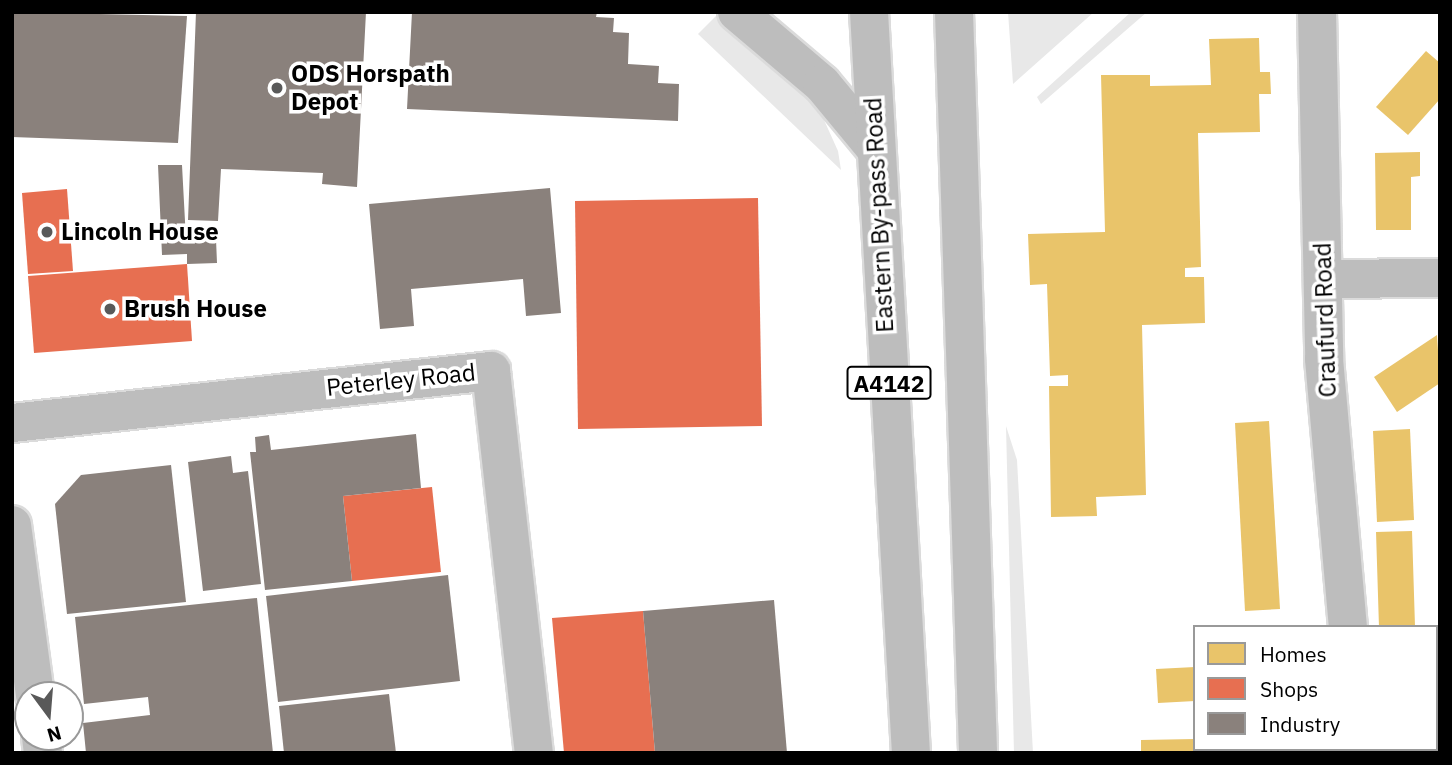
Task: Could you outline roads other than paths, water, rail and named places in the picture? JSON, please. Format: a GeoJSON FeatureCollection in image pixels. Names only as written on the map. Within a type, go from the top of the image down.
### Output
{"type":"FeatureCollection","features":[{"type":"Feature","properties":{"kind":"main road"},"geometry":{"type":"LineString","coordinates":[[737,12],[822,84],[875,148]]}},
{"type":"Feature","properties":{"kind":"main road","name":"Eastern By-pass Road"},"geometry":{"type":"LineString","coordinates":[[869,12],[911,753]]}},
{"type":"Feature","properties":{"kind":"main road","name":"A4142"},"geometry":{"type":"LineString","coordinates":[[954,12],[978,753]]}},
{"type":"Feature","properties":{"kind":"main road","name":"Craufurd Road"},"geometry":{"type":"LineString","coordinates":[[1317,12],[1324,359],[1348,625]]}},
{"type":"Feature","properties":{"kind":"main road"},"geometry":{"type":"LineString","coordinates":[[1323,279],[1440,278]]}},
{"type":"Feature","properties":{"kind":"main road","name":"Peterley Road"},"geometry":{"type":"LineString","coordinates":[[12,424],[491,371],[534,753]]}},
{"type":"Feature","properties":{"kind":"main road"},"geometry":{"type":"LineString","coordinates":[[12,525],[33,681]]}},
{"type":"Feature","properties":{"kind":"place","name":"ODS Horspath Depot"},"geometry":{"type":"Point","coordinates":[277,88]}},
{"type":"Feature","properties":{"kind":"place","name":"Lincoln House"},"geometry":{"type":"Point","coordinates":[47,232]}},
{"type":"Feature","properties":{"kind":"place","name":"Brush House"},"geometry":{"type":"Point","coordinates":[110,309]}}]}
